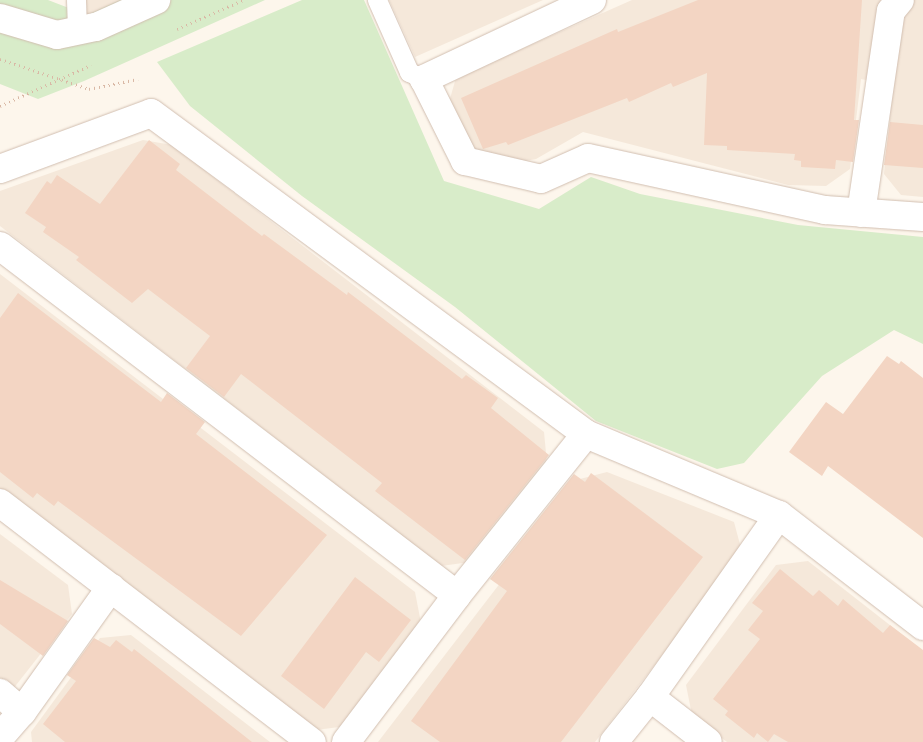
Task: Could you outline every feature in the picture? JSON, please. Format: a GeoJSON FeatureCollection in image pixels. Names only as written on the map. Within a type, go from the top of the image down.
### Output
{"type":"FeatureCollection","features":[{"type":"Feature","properties":{"kind":"street"},"geometry":{"type":"LineString","coordinates":[[0,18],[57,35],[96,27],[156,0]]}},
{"type":"Feature","properties":{"kind":"street"},"geometry":{"type":"LineString","coordinates":[[592,0],[424,79],[464,162],[541,179],[588,158],[825,210],[923,217]]}},
{"type":"Feature","properties":{"kind":"street"},"geometry":{"type":"LineString","coordinates":[[861,212],[891,11],[900,0]]}},
{"type":"Feature","properties":{"kind":"street"},"geometry":{"type":"LineString","coordinates":[[0,169],[151,113],[586,434],[779,515],[923,626]]}},
{"type":"Feature","properties":{"kind":"street"},"geometry":{"type":"LineString","coordinates":[[0,246],[457,595]]}},
{"type":"Feature","properties":{"kind":"street"},"geometry":{"type":"LineString","coordinates":[[346,742],[457,595],[586,434]]}},
{"type":"Feature","properties":{"kind":"street"},"geometry":{"type":"LineString","coordinates":[[0,502],[312,742]]}},
{"type":"Feature","properties":{"kind":"street"},"geometry":{"type":"LineString","coordinates":[[614,742],[650,698],[779,515]]}},
{"type":"Feature","properties":{"kind":"street"},"geometry":{"type":"LineString","coordinates":[[0,736],[22,712],[111,587]]}},
{"type":"Feature","properties":{"kind":"street"},"geometry":{"type":"LineString","coordinates":[[0,693],[22,712]]}},
{"type":"Feature","properties":{"kind":"street"},"geometry":{"type":"LineString","coordinates":[[650,698],[708,742]]}},
{"type":"Feature","properties":{"kind":"lane"},"geometry":{"type":"LineString","coordinates":[[76,0],[77,31]]}},
{"type":"Feature","properties":{"kind":"lane"},"geometry":{"type":"LineString","coordinates":[[377,0],[409,72],[424,79]]}},
{"type":"Feature","properties":{"kind":"path"},"geometry":{"type":"LineString","coordinates":[[0,59],[89,89],[145,77],[157,91],[151,113]]}},
{"type":"Feature","properties":{"kind":"shaded area"},"geometry":{"type":"Polygon","coordinates":[[[86,0],[121,0],[87,15],[86,0]]]}},
{"type":"Feature","properties":{"kind":"shaded area"},"geometry":{"type":"Polygon","coordinates":[[[389,0],[543,0],[415,57],[389,0]]]}},
{"type":"Feature","properties":{"kind":"shaded area"},"geometry":{"type":"Polygon","coordinates":[[[632,0],[882,0],[871,81],[861,79],[850,169],[826,186],[788,185],[583,132],[536,159],[508,164],[477,152],[460,138],[449,102],[456,78],[632,0]]]}},
{"type":"Feature","properties":{"kind":"shaded area"},"geometry":{"type":"Polygon","coordinates":[[[913,0],[923,0],[923,197],[901,195],[884,174],[901,15],[913,0]]]}},
{"type":"Feature","properties":{"kind":"shaded area"},"geometry":{"type":"Polygon","coordinates":[[[143,140],[172,145],[544,432],[547,464],[470,562],[441,566],[0,226],[0,191],[143,140]]]}},
{"type":"Feature","properties":{"kind":"shaded area"},"geometry":{"type":"Polygon","coordinates":[[[0,274],[415,592],[421,623],[347,726],[316,730],[0,488],[0,274]]]}},
{"type":"Feature","properties":{"kind":"shaded area"},"geometry":{"type":"Polygon","coordinates":[[[607,472],[734,522],[742,552],[595,742],[378,742],[580,479],[607,472]]]}},
{"type":"Feature","properties":{"kind":"shaded area"},"geometry":{"type":"Polygon","coordinates":[[[0,534],[68,585],[72,614],[13,689],[0,678],[0,534]]]}},
{"type":"Feature","properties":{"kind":"shaded area"},"geometry":{"type":"Polygon","coordinates":[[[808,561],[923,651],[923,742],[727,742],[692,715],[686,685],[776,565],[808,561]]]}},
{"type":"Feature","properties":{"kind":"shaded area"},"geometry":{"type":"Polygon","coordinates":[[[131,635],[270,742],[32,742],[31,732],[100,638],[131,635]]]}},
{"type":"Feature","properties":{"kind":"green space"},"geometry":{"type":"Polygon","coordinates":[[[0,0],[48,0],[87,15],[120,0],[265,0],[84,81],[38,99],[0,84],[0,0]]]}},
{"type":"Feature","properties":{"kind":"green space"},"geometry":{"type":"Polygon","coordinates":[[[302,0],[364,0],[444,181],[539,209],[591,177],[640,194],[798,225],[923,237],[923,344],[894,330],[822,376],[744,463],[717,469],[596,421],[455,307],[302,196],[190,106],[157,62],[302,0]]]}},
{"type":"Feature","properties":{"kind":"building"},"geometry":{"type":"Polygon","coordinates":[[[698,0],[862,0],[854,120],[859,120],[853,162],[836,160],[835,169],[801,167],[801,161],[794,160],[795,154],[727,150],[727,146],[704,145],[707,73],[673,87],[671,83],[629,102],[627,98],[508,145],[506,142],[483,149],[461,98],[617,29],[618,32],[698,0]]]}},
{"type":"Feature","properties":{"kind":"building"},"geometry":{"type":"Polygon","coordinates":[[[890,122],[923,125],[923,168],[884,165],[890,122]]]}},
{"type":"Feature","properties":{"kind":"building"},"geometry":{"type":"Polygon","coordinates":[[[149,140],[180,164],[176,170],[262,236],[264,234],[347,295],[348,292],[462,379],[466,375],[498,398],[491,408],[549,455],[465,560],[375,491],[382,483],[241,374],[224,397],[186,368],[210,336],[148,289],[132,303],[76,260],[79,257],[43,232],[46,227],[25,213],[47,181],[51,184],[57,175],[100,204],[149,140]]]}},
{"type":"Feature","properties":{"kind":"building"},"geometry":{"type":"Polygon","coordinates":[[[18,293],[161,402],[167,393],[205,422],[196,434],[327,535],[241,636],[58,501],[54,506],[37,493],[33,498],[0,472],[0,318],[18,293]]]}},
{"type":"Feature","properties":{"kind":"building"},"geometry":{"type":"Polygon","coordinates":[[[887,356],[899,364],[901,361],[923,378],[923,538],[828,466],[822,476],[789,452],[826,402],[843,414],[887,356]]]}},
{"type":"Feature","properties":{"kind":"building"},"geometry":{"type":"Polygon","coordinates":[[[591,473],[703,557],[561,742],[440,742],[411,721],[507,591],[490,579],[574,474],[585,482],[591,473]]]}},
{"type":"Feature","properties":{"kind":"building"},"geometry":{"type":"Polygon","coordinates":[[[780,569],[813,596],[819,590],[838,606],[843,599],[883,633],[890,625],[923,650],[923,742],[788,742],[774,734],[768,742],[757,733],[754,738],[725,715],[728,711],[713,699],[760,639],[748,630],[763,611],[752,603],[780,569]]]}},
{"type":"Feature","properties":{"kind":"building"},"geometry":{"type":"Polygon","coordinates":[[[355,577],[411,620],[379,662],[366,652],[324,709],[281,676],[355,577]]]}},
{"type":"Feature","properties":{"kind":"building"},"geometry":{"type":"Polygon","coordinates":[[[0,580],[68,621],[43,656],[0,624],[0,580]]]}},
{"type":"Feature","properties":{"kind":"building"},"geometry":{"type":"Polygon","coordinates":[[[94,638],[110,647],[116,640],[132,652],[134,649],[252,742],[65,742],[43,724],[76,681],[67,675],[94,638]]]}}]}
